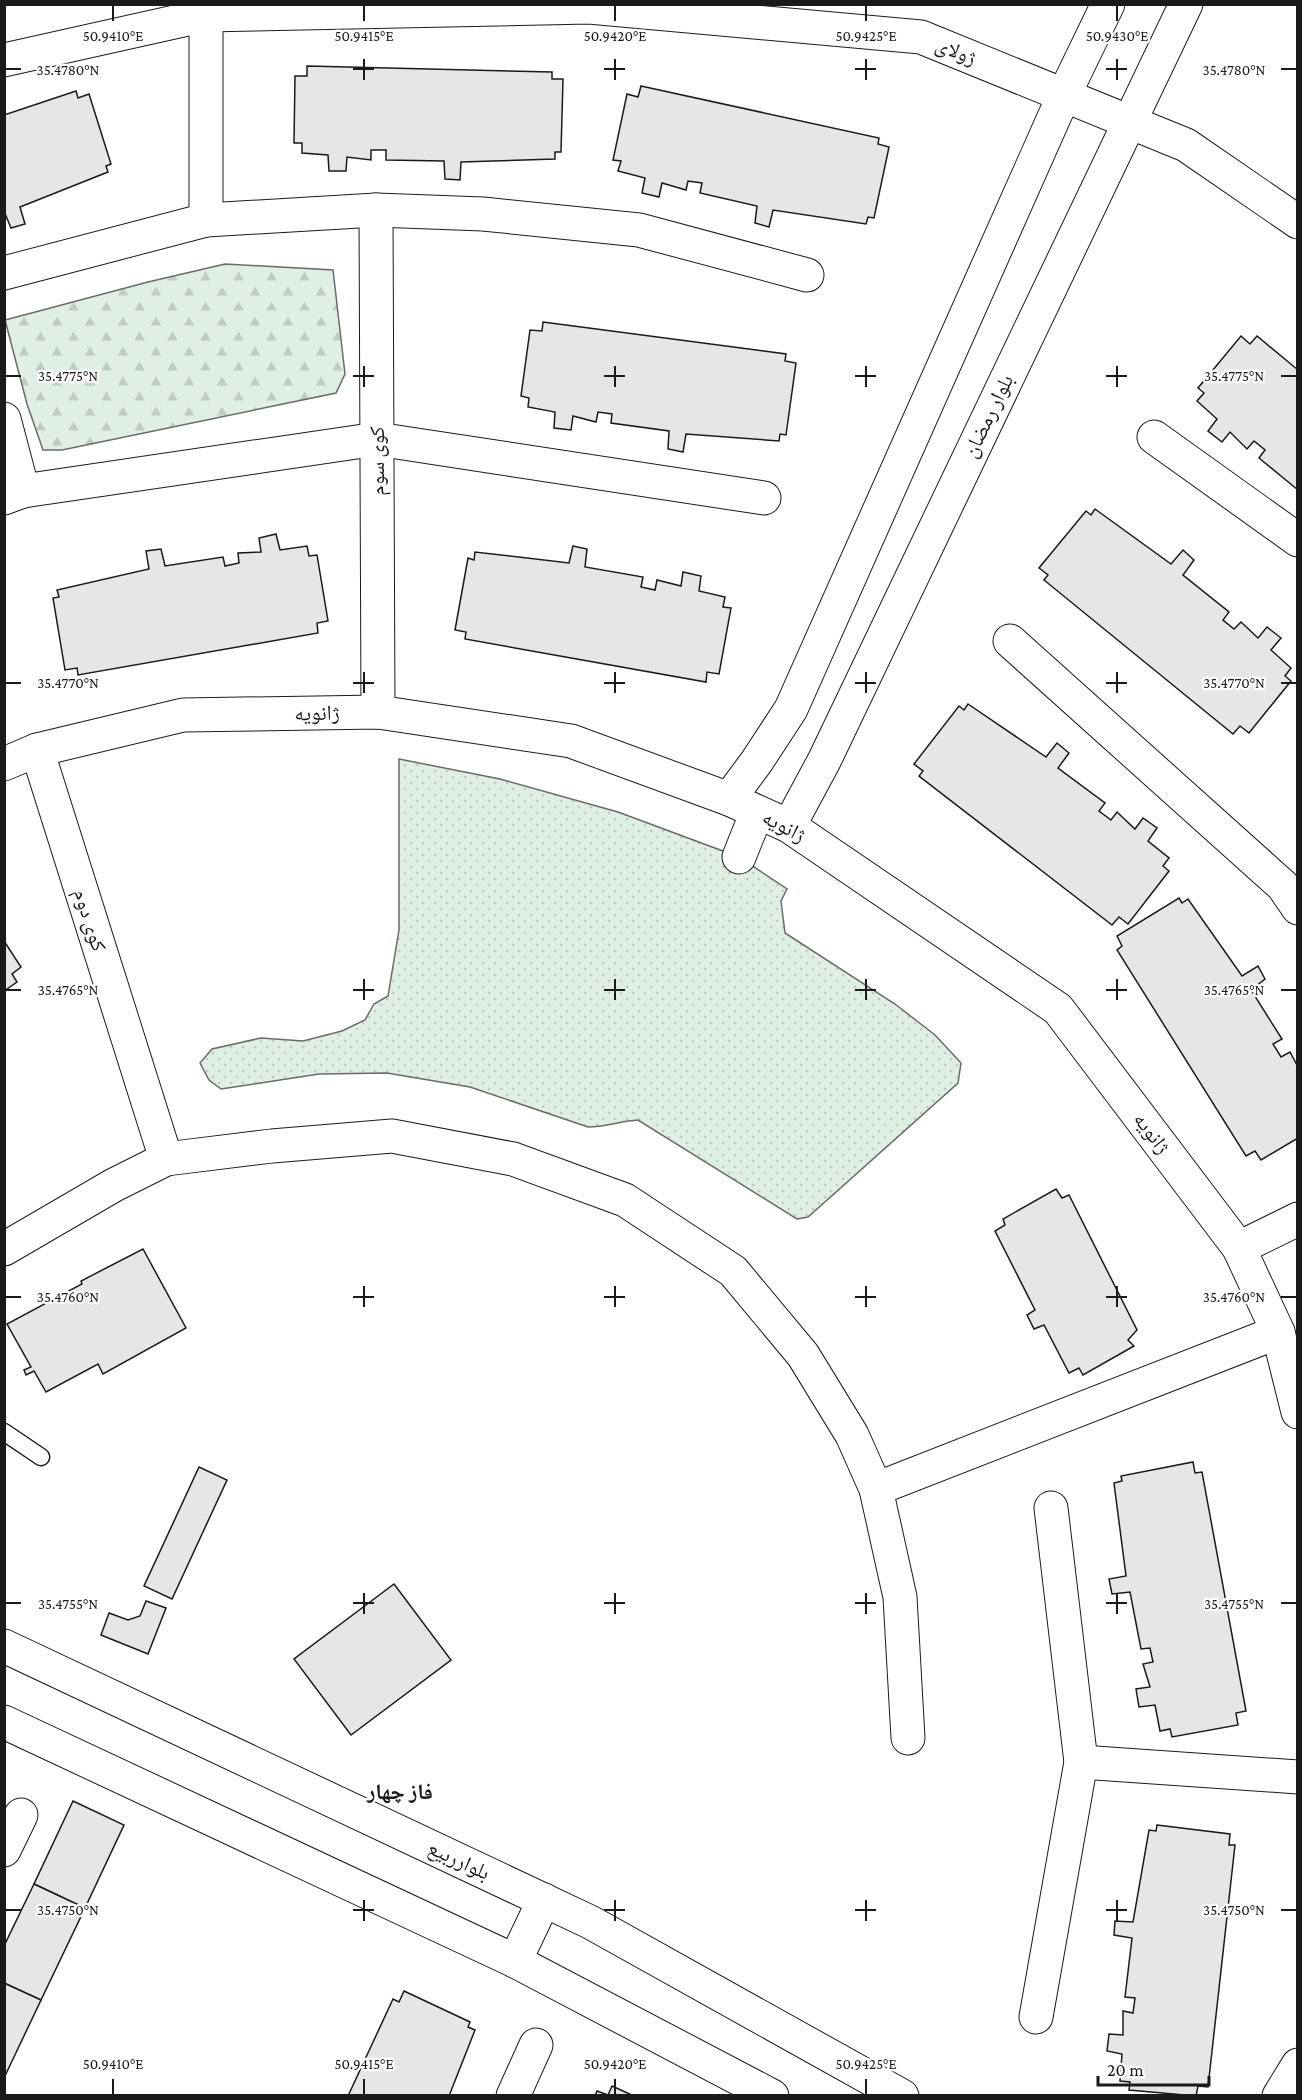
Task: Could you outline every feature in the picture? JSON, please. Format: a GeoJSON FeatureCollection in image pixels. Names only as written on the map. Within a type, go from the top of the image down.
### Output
{"type":"FeatureCollection","features":[{"type":"Feature","properties":{"kind":"street"},"geometry":{"type":"LineString","coordinates":[[739,857],[743,805],[757,762],[791,709],[1064,95],[1108,4]]}},
{"type":"Feature","properties":{"kind":"street","name":"بلوار رمضان"},"geometry":{"type":"LineString","coordinates":[[789,826],[824,762],[1186,4]]}},
{"type":"Feature","properties":{"kind":"street","name":"ژولای"},"geometry":{"type":"LineString","coordinates":[[4,60],[205,10],[589,7],[921,37],[1186,145],[1298,222]]}},
{"type":"Feature","properties":{"kind":"street"},"geometry":{"type":"LineString","coordinates":[[205,10],[206,220]]}},
{"type":"Feature","properties":{"kind":"street"},"geometry":{"type":"LineString","coordinates":[[4,273],[206,220],[376,210],[483,214],[639,230],[807,275]]}},
{"type":"Feature","properties":{"kind":"street","name":"کوی سوم"},"geometry":{"type":"LineString","coordinates":[[376,210],[378,712]]}},
{"type":"Feature","properties":{"kind":"street"},"geometry":{"type":"LineString","coordinates":[[4,419],[14,495],[377,439],[764,498]]}},
{"type":"Feature","properties":{"kind":"street"},"geometry":{"type":"LineString","coordinates":[[1154,437],[1298,540]]}},
{"type":"Feature","properties":{"kind":"street"},"geometry":{"type":"LineString","coordinates":[[1010,641],[1293,890]]}},
{"type":"Feature","properties":{"kind":"street","name":"ژانویه"},"geometry":{"type":"LineString","coordinates":[[4,764],[36,750],[183,715],[378,712],[571,741],[743,805],[789,826],[1058,1009],[1239,1248],[1278,1332],[1298,1412]]}},
{"type":"Feature","properties":{"kind":"street","name":"کوی دوم"},"geometry":{"type":"LineString","coordinates":[[36,750],[166,1159]]}},
{"type":"Feature","properties":{"kind":"street"},"geometry":{"type":"LineString","coordinates":[[4,1249],[114,1185],[166,1159],[272,1146],[392,1136],[513,1159],[625,1200],[733,1271],[803,1355],[852,1435],[876,1489],[900,1597],[908,1738]]}},
{"type":"Feature","properties":{"kind":"street"},"geometry":{"type":"LineString","coordinates":[[1239,1248],[1298,1219]]}},
{"type":"Feature","properties":{"kind":"street"},"geometry":{"type":"LineString","coordinates":[[876,1489],[1278,1332]]}},
{"type":"Feature","properties":{"kind":"street"},"geometry":{"type":"LineString","coordinates":[[1036,2017],[1081,1762],[1051,1508]]}},
{"type":"Feature","properties":{"kind":"street","name":"بلوارربیع"},"geometry":{"type":"LineString","coordinates":[[4,1646],[590,1922],[902,2096]]}},
{"type":"Feature","properties":{"kind":"street"},"geometry":{"type":"LineString","coordinates":[[4,1722],[515,1961],[772,2096]]}},
{"type":"Feature","properties":{"kind":"street"},"geometry":{"type":"LineString","coordinates":[[1081,1762],[1298,1777]]}},
{"type":"Feature","properties":{"kind":"street"},"geometry":{"type":"LineString","coordinates":[[4,1850],[21,1815]]}},
{"type":"Feature","properties":{"kind":"street"},"geometry":{"type":"LineString","coordinates":[[515,1961],[544,1900]]}},
{"type":"Feature","properties":{"kind":"street"},"geometry":{"type":"LineString","coordinates":[[513,2096],[536,2045]]}},
{"type":"Feature","properties":{"kind":"street"},"geometry":{"type":"LineString","coordinates":[[1279,2096],[1298,2065]]}},
{"type":"Feature","properties":{"kind":"lane"},"geometry":{"type":"LineString","coordinates":[[4,1432],[41,1457]]}},
{"type":"Feature","properties":{"kind":"green space"},"geometry":{"type":"Polygon","coordinates":[[[225,264],[333,270],[345,374],[336,393],[62,450],[43,450],[27,404],[5,320],[225,264]]]}},
{"type":"Feature","properties":{"kind":"green space"},"geometry":{"type":"Polygon","coordinates":[[[399,759],[500,779],[618,812],[739,857],[787,889],[781,901],[785,933],[895,1004],[935,1035],[961,1063],[958,1083],[808,1217],[797,1219],[638,1120],[588,1127],[470,1087],[387,1073],[319,1074],[221,1089],[209,1080],[200,1063],[212,1049],[261,1038],[303,1041],[342,1031],[365,1020],[374,1004],[388,996],[399,930],[399,759]]]}},
{"type":"Feature","properties":{"kind":"building"},"geometry":{"type":"Polygon","coordinates":[[[307,66],[552,72],[552,79],[563,79],[561,152],[555,152],[555,159],[461,162],[460,180],[445,179],[444,161],[386,160],[386,150],[371,150],[371,160],[347,157],[346,171],[329,171],[328,155],[302,153],[302,143],[294,143],[295,76],[307,76],[307,66]]]}},
{"type":"Feature","properties":{"kind":"building"},"geometry":{"type":"Polygon","coordinates":[[[641,86],[879,138],[878,144],[889,147],[874,218],[868,217],[866,224],[773,210],[769,227],[755,223],[757,206],[700,193],[702,183],[688,181],[686,190],[662,183],[659,197],[642,193],[645,178],[618,171],[621,161],[613,160],[627,94],[638,97],[641,86]]]}},
{"type":"Feature","properties":{"kind":"building"},"geometry":{"type":"Polygon","coordinates":[[[76,91],[78,98],[89,94],[111,164],[106,166],[108,172],[20,207],[25,224],[11,228],[4,211],[4,115],[76,91]]]}},
{"type":"Feature","properties":{"kind":"building"},"geometry":{"type":"Polygon","coordinates":[[[543,322],[786,354],[785,361],[796,363],[786,435],[780,434],[779,441],[686,434],[683,452],[668,449],[669,431],[611,423],[612,414],[598,412],[596,422],[573,416],[571,430],[554,428],[555,412],[528,407],[529,398],[521,396],[530,330],[542,331],[543,322]]]}},
{"type":"Feature","properties":{"kind":"building"},"geometry":{"type":"Polygon","coordinates":[[[1241,336],[1250,344],[1257,336],[1298,370],[1298,490],[1259,458],[1265,450],[1254,441],[1247,449],[1230,432],[1222,442],[1208,431],[1217,419],[1197,401],[1204,393],[1198,388],[1241,336]]]}},
{"type":"Feature","properties":{"kind":"building"},"geometry":{"type":"Polygon","coordinates":[[[1095,509],[1171,564],[1183,550],[1194,560],[1183,575],[1229,612],[1223,620],[1234,629],[1241,622],[1258,638],[1267,627],[1281,638],[1271,650],[1291,668],[1285,676],[1291,681],[1249,733],[1240,726],[1233,734],[1044,580],[1048,575],[1039,568],[1086,511],[1091,515],[1095,509]]]}},
{"type":"Feature","properties":{"kind":"building"},"geometry":{"type":"Polygon","coordinates":[[[276,534],[280,550],[307,546],[309,556],[317,555],[328,621],[317,623],[318,633],[78,675],[77,668],[65,670],[53,598],[59,597],[57,590],[149,569],[146,551],[161,549],[165,566],[223,557],[225,566],[239,563],[238,553],[261,552],[259,538],[276,534]]]}},
{"type":"Feature","properties":{"kind":"building"},"geometry":{"type":"Polygon","coordinates":[[[573,546],[587,549],[585,567],[643,577],[641,587],[655,590],[657,580],[681,586],[683,572],[701,576],[699,591],[725,597],[723,607],[731,608],[719,674],[707,672],[706,682],[465,639],[466,632],[455,630],[468,558],[474,560],[475,552],[569,563],[573,546]]]}},
{"type":"Feature","properties":{"kind":"building"},"geometry":{"type":"Polygon","coordinates":[[[968,704],[1046,757],[1057,743],[1069,753],[1058,768],[1105,803],[1099,811],[1111,820],[1117,812],[1135,829],[1143,818],[1157,828],[1148,841],[1169,858],[1163,866],[1169,871],[1128,924],[1119,917],[1112,925],[919,776],[923,771],[914,764],[959,706],[964,710],[968,704]]]}},
{"type":"Feature","properties":{"kind":"building"},"geometry":{"type":"Polygon","coordinates":[[[1179,898],[1182,903],[1188,899],[1242,976],[1258,966],[1265,979],[1251,990],[1282,1039],[1273,1044],[1281,1057],[1290,1052],[1298,1067],[1298,1138],[1261,1160],[1255,1151],[1246,1156],[1117,950],[1122,946],[1117,936],[1179,898]]]}},
{"type":"Feature","properties":{"kind":"building"},"geometry":{"type":"Polygon","coordinates":[[[4,941],[21,967],[12,974],[17,982],[4,991],[4,941]]]}},
{"type":"Feature","properties":{"kind":"building"},"geometry":{"type":"Polygon","coordinates":[[[1056,1189],[1062,1198],[1069,1195],[1137,1330],[1128,1340],[1134,1346],[1083,1375],[1079,1368],[1069,1373],[1044,1325],[1034,1329],[1027,1315],[1035,1310],[995,1231],[1005,1225],[1003,1219],[1056,1189]]]}},
{"type":"Feature","properties":{"kind":"building"},"geometry":{"type":"Polygon","coordinates":[[[143,1249],[186,1328],[103,1374],[98,1364],[46,1392],[34,1371],[26,1375],[24,1370],[31,1367],[7,1324],[82,1284],[81,1281],[143,1249]]]}},
{"type":"Feature","properties":{"kind":"building"},"geometry":{"type":"Polygon","coordinates":[[[1193,1462],[1195,1473],[1202,1472],[1246,1711],[1236,1713],[1238,1725],[1172,1737],[1170,1729],[1160,1731],[1155,1705],[1139,1707],[1136,1689],[1150,1687],[1143,1664],[1153,1662],[1150,1648],[1141,1649],[1130,1592],[1112,1594],[1109,1579],[1126,1576],[1114,1483],[1122,1481],[1121,1476],[1193,1462]]]}},
{"type":"Feature","properties":{"kind":"building"},"geometry":{"type":"Polygon","coordinates":[[[199,1467],[227,1480],[172,1599],[144,1586],[199,1467]]]}},
{"type":"Feature","properties":{"kind":"building"},"geometry":{"type":"Polygon","coordinates":[[[394,1584],[451,1660],[351,1735],[294,1659],[394,1584]]]}},
{"type":"Feature","properties":{"kind":"building"},"geometry":{"type":"Polygon","coordinates":[[[146,1601],[166,1608],[148,1654],[101,1635],[109,1613],[128,1620],[140,1616],[146,1601]]]}},
{"type":"Feature","properties":{"kind":"building"},"geometry":{"type":"Polygon","coordinates":[[[73,1801],[124,1825],[85,1908],[34,1884],[73,1801]]]}},
{"type":"Feature","properties":{"kind":"building"},"geometry":{"type":"Polygon","coordinates":[[[1157,1825],[1230,1834],[1229,1845],[1235,1845],[1208,2087],[1198,2086],[1196,2096],[1129,2090],[1130,2082],[1120,2081],[1122,2054],[1107,2051],[1109,2034],[1123,2035],[1123,2011],[1133,2013],[1135,1998],[1125,1997],[1132,1938],[1114,1935],[1115,1921],[1133,1922],[1149,1830],[1156,1831],[1157,1825]]]}},
{"type":"Feature","properties":{"kind":"building"},"geometry":{"type":"Polygon","coordinates":[[[34,1884],[85,1908],[41,2000],[4,1983],[4,1946],[34,1884]]]}},
{"type":"Feature","properties":{"kind":"building"},"geometry":{"type":"Polygon","coordinates":[[[4,1983],[41,2000],[4,2078],[4,1983]]]}},
{"type":"Feature","properties":{"kind":"building"},"geometry":{"type":"Polygon","coordinates":[[[404,1991],[470,2022],[468,2027],[475,2030],[449,2096],[348,2096],[393,1999],[399,2002],[404,1991]]]}},
{"type":"Feature","properties":{"kind":"building"},"geometry":{"type":"Polygon","coordinates":[[[612,2086],[634,2096],[595,2096],[597,2091],[608,2095],[612,2086]]]}},
{"type":"Feature","properties":{"kind":"district","name":"فاز چهار"},"geometry":{"type":"Point","coordinates":[400,1791]}}]}
